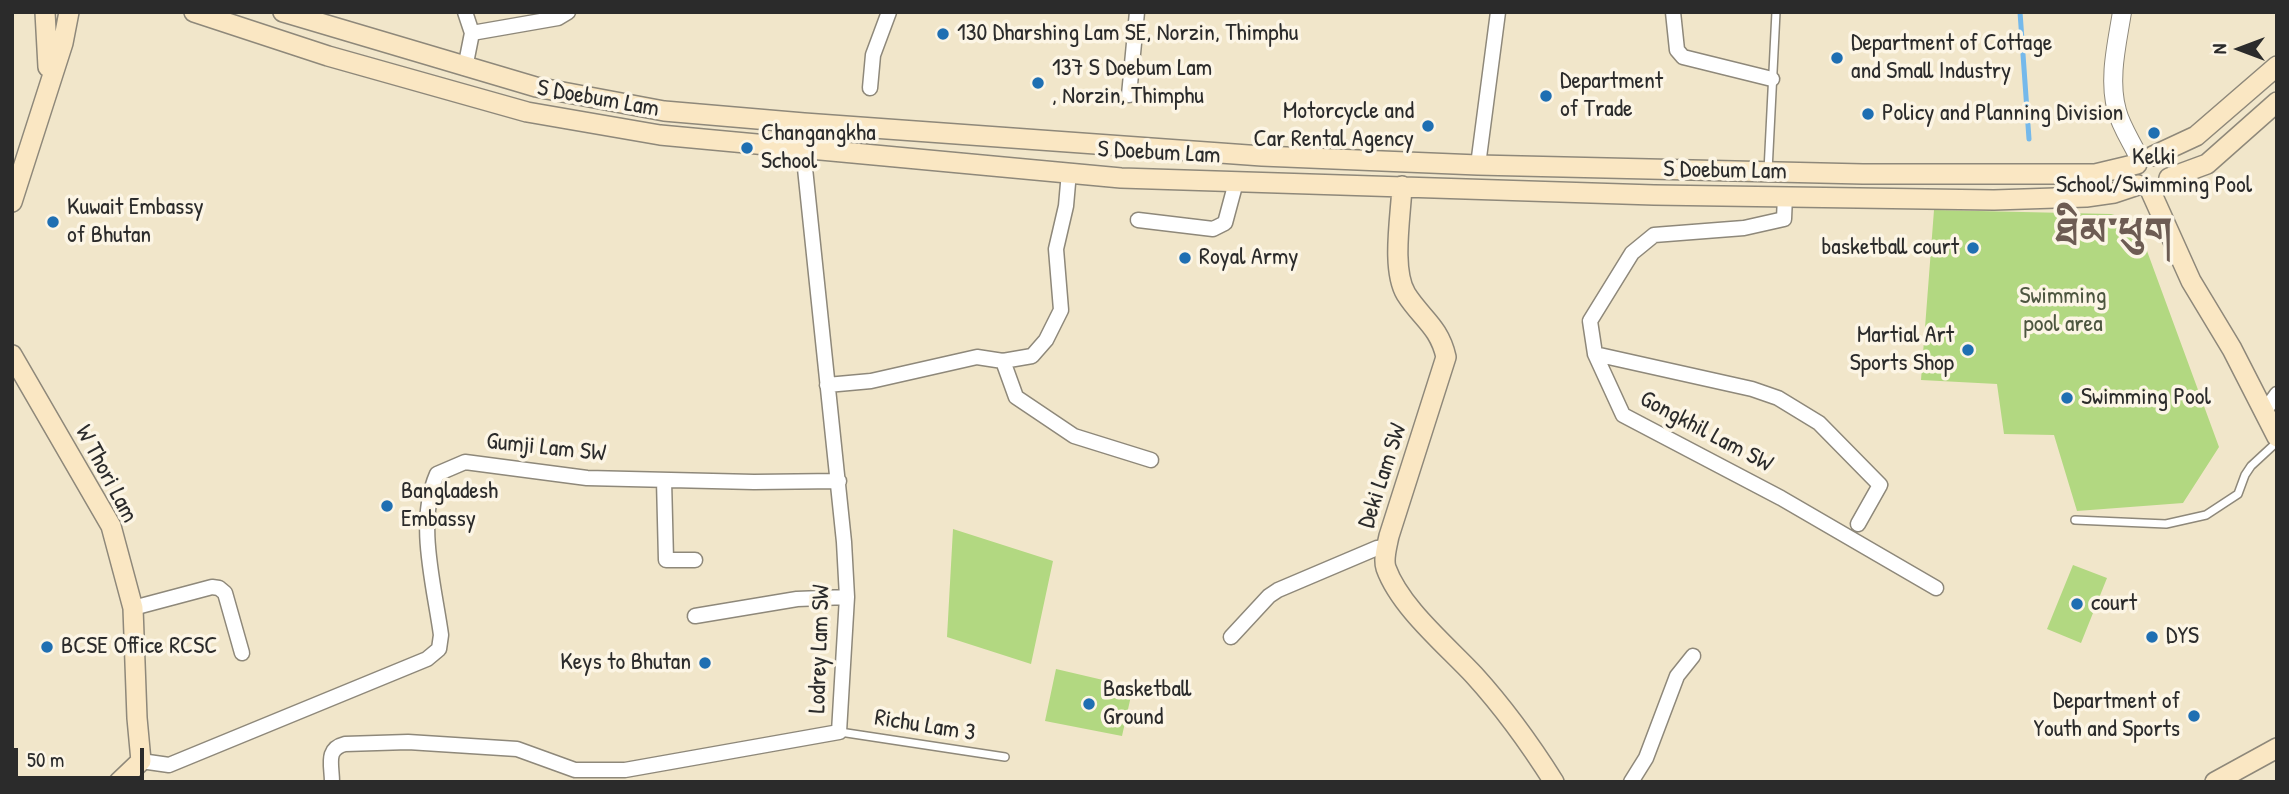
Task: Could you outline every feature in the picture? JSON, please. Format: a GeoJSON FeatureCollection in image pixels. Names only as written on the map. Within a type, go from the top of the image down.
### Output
{"type":"FeatureCollection","features":[{"type":"Feature","properties":{"kind":"main road"},"geometry":{"type":"LineString","coordinates":[[45,12],[48,85]]}},
{"type":"Feature","properties":{"kind":"main road"},"geometry":{"type":"LineString","coordinates":[[12,202],[62,43],[69,12]]}},
{"type":"Feature","properties":{"kind":"main road","name":"S Doebum Lam"},"geometry":{"type":"LineString","coordinates":[[194,12],[328,56],[527,112],[660,135],[1121,178],[1654,195],[1994,200],[2086,197],[2145,188]]}},
{"type":"Feature","properties":{"kind":"main road","name":"S Doebum Lam"},"geometry":{"type":"LineString","coordinates":[[284,12],[536,88],[664,111],[1262,156],[1478,165],[1768,172],[2095,174],[2143,160],[2196,136],[2277,65]]}},
{"type":"Feature","properties":{"kind":"main road"},"geometry":{"type":"LineString","coordinates":[[2145,188],[2163,187],[2169,178],[2207,164],[2277,102]]}},
{"type":"Feature","properties":{"kind":"main road"},"geometry":{"type":"LineString","coordinates":[[2169,178],[2168,168],[2162,160],[2143,160],[2134,171],[2191,281],[2232,349],[2277,440]]}},
{"type":"Feature","properties":{"kind":"main road"},"geometry":{"type":"LineString","coordinates":[[1933,174],[1933,199]]}},
{"type":"Feature","properties":{"kind":"main road","name":"Deki Lam SW"},"geometry":{"type":"LineString","coordinates":[[1402,186],[1398,260],[1401,279],[1405,292],[1442,338],[1446,357],[1387,547],[1385,565],[1395,586],[1414,611],[1476,678],[1530,743],[1554,782]]}},
{"type":"Feature","properties":{"kind":"main road","name":"W Thori Lam"},"geometry":{"type":"LineString","coordinates":[[12,355],[111,526],[133,608],[136,719],[141,761]]}},
{"type":"Feature","properties":{"kind":"main road"},"geometry":{"type":"LineString","coordinates":[[2215,782],[2277,748]]}},
{"type":"Feature","properties":{"kind":"main road"},"geometry":{"type":"LineString","coordinates":[[119,782],[141,761]]}},
{"type":"Feature","properties":{"kind":"street"},"geometry":{"type":"LineString","coordinates":[[465,12],[472,33],[465,68]]}},
{"type":"Feature","properties":{"kind":"street"},"geometry":{"type":"LineString","coordinates":[[472,33],[558,18],[568,12]]}},
{"type":"Feature","properties":{"kind":"street"},"geometry":{"type":"LineString","coordinates":[[870,88],[873,55],[889,12]]}},
{"type":"Feature","properties":{"kind":"street"},"geometry":{"type":"LineString","coordinates":[[1129,95],[1137,12]]}},
{"type":"Feature","properties":{"kind":"street"},"geometry":{"type":"LineString","coordinates":[[1478,165],[1498,12]]}},
{"type":"Feature","properties":{"kind":"street"},"geometry":{"type":"LineString","coordinates":[[1673,12],[1677,50],[1683,57],[1772,79]]}},
{"type":"Feature","properties":{"kind":"street"},"geometry":{"type":"LineString","coordinates":[[2122,12],[2113,67],[2114,93],[2117,112],[2143,160]]}},
{"type":"Feature","properties":{"kind":"street","name":"Lodrey Lam SW"},"geometry":{"type":"LineString","coordinates":[[332,782],[332,751],[345,744],[408,742],[517,748],[575,770],[625,771],[839,732],[847,597],[839,481],[827,385],[816,332],[803,149]]}},
{"type":"Feature","properties":{"kind":"street"},"geometry":{"type":"LineString","coordinates":[[827,385],[871,381],[976,357],[1003,360],[1032,356],[1046,340],[1060,310],[1056,249],[1066,206],[1069,172]]}},
{"type":"Feature","properties":{"kind":"street"},"geometry":{"type":"LineString","coordinates":[[1138,220],[1213,229],[1225,223],[1236,183]]}},
{"type":"Feature","properties":{"kind":"street","name":"Gongkhil Lam SW"},"geometry":{"type":"LineString","coordinates":[[1785,196],[1784,219],[1744,228],[1654,235],[1632,253],[1590,321],[1595,354],[1623,415],[1781,498],[1936,588]]}},
{"type":"Feature","properties":{"kind":"street"},"geometry":{"type":"LineString","coordinates":[[1595,354],[1752,389],[1777,398],[1819,423],[1880,485],[1858,524]]}},
{"type":"Feature","properties":{"kind":"street"},"geometry":{"type":"LineString","coordinates":[[1003,360],[1016,397],[1045,417],[1074,436],[1150,460]]}},
{"type":"Feature","properties":{"kind":"street"},"geometry":{"type":"LineString","coordinates":[[2264,412],[2277,394]]}},
{"type":"Feature","properties":{"kind":"street","name":"Gumji Lam SW"},"geometry":{"type":"LineString","coordinates":[[141,761],[169,765],[427,659],[439,649],[441,635],[426,528],[429,492],[437,474],[465,463],[587,478],[839,481]]}},
{"type":"Feature","properties":{"kind":"street"},"geometry":{"type":"LineString","coordinates":[[664,480],[666,560],[695,559]]}},
{"type":"Feature","properties":{"kind":"street"},"geometry":{"type":"LineString","coordinates":[[1230,637],[1269,596],[1279,590],[1377,548],[1387,547]]}},
{"type":"Feature","properties":{"kind":"street"},"geometry":{"type":"LineString","coordinates":[[133,608],[219,587],[225,593],[243,653]]}},
{"type":"Feature","properties":{"kind":"street"},"geometry":{"type":"LineString","coordinates":[[695,616],[797,599],[847,597]]}},
{"type":"Feature","properties":{"kind":"street"},"geometry":{"type":"LineString","coordinates":[[1631,782],[1646,758],[1677,676],[1693,656]]}},
{"type":"Feature","properties":{"kind":"lane"},"geometry":{"type":"LineString","coordinates":[[1768,172],[1776,12]]}},
{"type":"Feature","properties":{"kind":"lane"},"geometry":{"type":"LineString","coordinates":[[2075,520],[2166,524],[2206,515],[2238,494],[2251,466],[2277,440]]}},
{"type":"Feature","properties":{"kind":"lane","name":"Richu Lam 3"},"geometry":{"type":"LineString","coordinates":[[839,732],[1005,757]]}},
{"type":"Feature","properties":{"kind":"green space","name":"Swimming pool area"},"geometry":{"type":"Polygon","coordinates":[[[1934,210],[2111,214],[2136,221],[2219,447],[2183,503],[2077,511],[2054,435],[2004,434],[1997,384],[1921,380],[1934,210]]]}},
{"type":"Feature","properties":{"kind":"green space"},"geometry":{"type":"Polygon","coordinates":[[[953,529],[1053,561],[1031,664],[947,637],[953,529]]]}},
{"type":"Feature","properties":{"kind":"green space","name":"court"},"geometry":{"type":"Polygon","coordinates":[[[2073,565],[2107,578],[2081,643],[2047,629],[2073,565]]]}},
{"type":"Feature","properties":{"kind":"green space","name":"Basketball Ground"},"geometry":{"type":"Polygon","coordinates":[[[1056,669],[1133,687],[1122,736],[1045,721],[1056,669]]]}},
{"type":"Feature","properties":{"kind":"waterway"},"geometry":{"type":"LineString","coordinates":[[2020,12],[2029,139]]}},
{"type":"Feature","properties":{"kind":"place","name":"130 Dharshing Lam SE, Norzin, Thimphu"},"geometry":{"type":"Point","coordinates":[943,34]}},
{"type":"Feature","properties":{"kind":"place","name":"Department of Cottage and Small Industry"},"geometry":{"type":"Point","coordinates":[1837,58]}},
{"type":"Feature","properties":{"kind":"place","name":"137 S Doebum Lam , Norzin, Thimphu"},"geometry":{"type":"Point","coordinates":[1038,83]}},
{"type":"Feature","properties":{"kind":"place","name":"Department of Trade"},"geometry":{"type":"Point","coordinates":[1546,96]}},
{"type":"Feature","properties":{"kind":"place","name":"Policy and Planning Division"},"geometry":{"type":"Point","coordinates":[1868,114]}},
{"type":"Feature","properties":{"kind":"place","name":"Motorcycle and Car Rental Agency"},"geometry":{"type":"Point","coordinates":[1428,126]}},
{"type":"Feature","properties":{"kind":"place","name":"Kelki School/Swimming Pool"},"geometry":{"type":"Point","coordinates":[2154,133]}},
{"type":"Feature","properties":{"kind":"place","name":"Changangkha School"},"geometry":{"type":"Point","coordinates":[747,148]}},
{"type":"Feature","properties":{"kind":"place","name":"Kuwait Embassy of Bhutan"},"geometry":{"type":"Point","coordinates":[53,222]}},
{"type":"Feature","properties":{"kind":"place","name":"basketball court"},"geometry":{"type":"Point","coordinates":[1973,248]}},
{"type":"Feature","properties":{"kind":"place","name":"Royal Army"},"geometry":{"type":"Point","coordinates":[1185,258]}},
{"type":"Feature","properties":{"kind":"place","name":"Martial Art Sports Shop"},"geometry":{"type":"Point","coordinates":[1968,350]}},
{"type":"Feature","properties":{"kind":"place","name":"Swimming Pool"},"geometry":{"type":"Point","coordinates":[2067,398]}},
{"type":"Feature","properties":{"kind":"place","name":"Bangladesh Embassy"},"geometry":{"type":"Point","coordinates":[387,506]}},
{"type":"Feature","properties":{"kind":"place","name":"court"},"geometry":{"type":"Point","coordinates":[2077,604]}},
{"type":"Feature","properties":{"kind":"place","name":"DYS"},"geometry":{"type":"Point","coordinates":[2152,637]}},
{"type":"Feature","properties":{"kind":"place","name":"BCSE Office RCSC"},"geometry":{"type":"Point","coordinates":[47,647]}},
{"type":"Feature","properties":{"kind":"place","name":"Keys to Bhutan"},"geometry":{"type":"Point","coordinates":[705,663]}},
{"type":"Feature","properties":{"kind":"place","name":"Basketball Ground"},"geometry":{"type":"Point","coordinates":[1089,704]}},
{"type":"Feature","properties":{"kind":"place","name":"Department of Youth and Sports"},"geometry":{"type":"Point","coordinates":[2194,716]}},
{"type":"Feature","properties":{"kind":"district","name":"ཐིམ་ཕུག"},"geometry":{"type":"Point","coordinates":[2114,234]}}]}
